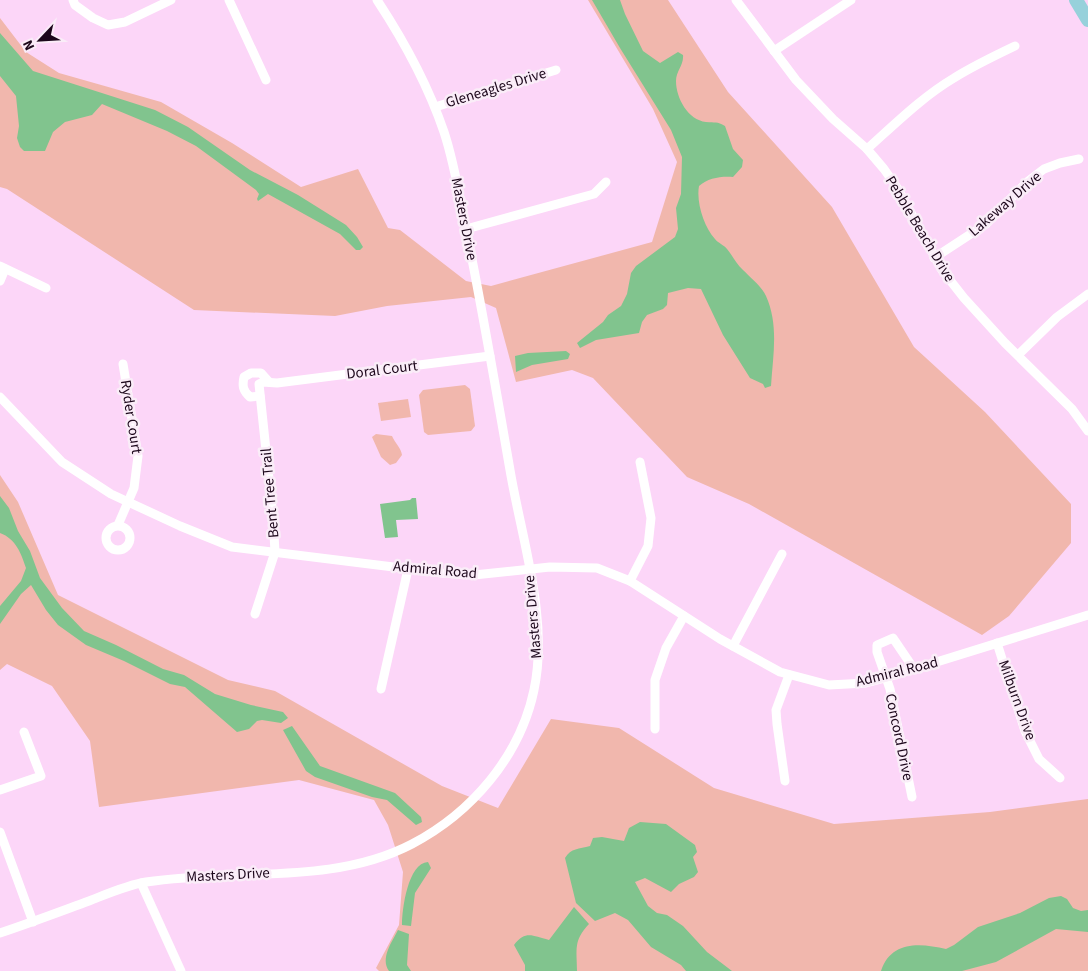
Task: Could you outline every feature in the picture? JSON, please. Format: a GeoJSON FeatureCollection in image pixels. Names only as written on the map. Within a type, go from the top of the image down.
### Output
{"type":"FeatureCollection","features":[{"type":"Feature","properties":{"kind":"main road"},"geometry":{"type":"LineString","coordinates":[[1076,0],[1087,15]]}},
{"type":"Feature","properties":{"kind":"street"},"geometry":{"type":"LineString","coordinates":[[73,0],[75,5],[93,18],[108,25],[125,22],[171,0]]}},
{"type":"Feature","properties":{"kind":"street"},"geometry":{"type":"LineString","coordinates":[[229,0],[266,80]]}},
{"type":"Feature","properties":{"kind":"street","name":"Masters Drive"},"geometry":{"type":"LineString","coordinates":[[0,933],[141,883],[173,878],[314,871],[352,865],[383,857],[446,824],[464,808],[486,786],[506,757],[524,725],[534,690],[539,651],[534,593],[454,168],[435,107],[398,34],[378,0]]}},
{"type":"Feature","properties":{"kind":"street","name":"Pebble Beach Drive"},"geometry":{"type":"LineString","coordinates":[[736,0],[796,80],[833,119],[867,149],[884,169],[898,189],[934,258],[964,298],[1072,409],[1088,431]]}},
{"type":"Feature","properties":{"kind":"street"},"geometry":{"type":"LineString","coordinates":[[774,51],[850,0]]}},
{"type":"Feature","properties":{"kind":"street"},"geometry":{"type":"LineString","coordinates":[[867,149],[915,106],[952,79],[1015,46]]}},
{"type":"Feature","properties":{"kind":"street","name":"Gleneagles Drive"},"geometry":{"type":"LineString","coordinates":[[435,107],[556,70]]}},
{"type":"Feature","properties":{"kind":"street","name":"Lakeway Drive"},"geometry":{"type":"LineString","coordinates":[[934,258],[986,224],[1027,182],[1044,169],[1060,162],[1079,159]]}},
{"type":"Feature","properties":{"kind":"street"},"geometry":{"type":"LineString","coordinates":[[466,229],[594,194],[606,182]]}},
{"type":"Feature","properties":{"kind":"street"},"geometry":{"type":"LineString","coordinates":[[0,281],[2,268],[46,288]]}},
{"type":"Feature","properties":{"kind":"street"},"geometry":{"type":"LineString","coordinates":[[1018,355],[1057,317],[1088,294]]}},
{"type":"Feature","properties":{"kind":"street","name":"Doral Court"},"geometry":{"type":"LineString","coordinates":[[272,382],[490,356]]}},
{"type":"Feature","properties":{"kind":"street","name":"Ryder Court"},"geometry":{"type":"LineString","coordinates":[[118,526],[134,488],[138,456],[123,364]]}},
{"type":"Feature","properties":{"kind":"street"},"geometry":{"type":"LineString","coordinates":[[252,373],[261,373],[272,382],[259,384],[260,396],[250,397],[242,386],[244,378],[252,373]]}},
{"type":"Feature","properties":{"kind":"street","name":"Bent Tree Trail"},"geometry":{"type":"LineString","coordinates":[[255,614],[275,552],[260,396]]}},
{"type":"Feature","properties":{"kind":"street","name":"Admiral Road"},"geometry":{"type":"LineString","coordinates":[[0,397],[62,462],[112,494],[180,526],[232,547],[408,569],[474,575],[550,567],[597,568],[630,581],[733,646],[780,672],[829,686],[866,683],[886,678],[1088,615]]}},
{"type":"Feature","properties":{"kind":"street"},"geometry":{"type":"LineString","coordinates":[[630,581],[648,546],[651,518],[640,462]]}},
{"type":"Feature","properties":{"kind":"street"},"geometry":{"type":"LineString","coordinates":[[733,646],[782,554]]}},
{"type":"Feature","properties":{"kind":"street"},"geometry":{"type":"LineString","coordinates":[[381,688],[408,569]]}},
{"type":"Feature","properties":{"kind":"street"},"geometry":{"type":"LineString","coordinates":[[655,729],[654,680],[666,648],[684,616]]}},
{"type":"Feature","properties":{"kind":"street","name":"Concord Drive"},"geometry":{"type":"LineString","coordinates":[[912,797],[890,689],[877,652],[877,644],[893,638],[914,669]]}},
{"type":"Feature","properties":{"kind":"street","name":"Milburn Drive"},"geometry":{"type":"LineString","coordinates":[[997,643],[1025,731],[1039,759],[1060,778]]}},
{"type":"Feature","properties":{"kind":"street"},"geometry":{"type":"LineString","coordinates":[[785,781],[776,724],[776,710],[789,675]]}},
{"type":"Feature","properties":{"kind":"street"},"geometry":{"type":"LineString","coordinates":[[0,790],[41,776],[24,732]]}},
{"type":"Feature","properties":{"kind":"street"},"geometry":{"type":"LineString","coordinates":[[0,832],[33,922]]}},
{"type":"Feature","properties":{"kind":"street"},"geometry":{"type":"LineString","coordinates":[[141,883],[180,971]]}},
{"type":"Feature","properties":{"kind":"shaded area"},"geometry":{"type":"Polygon","coordinates":[[[588,0],[668,0],[728,92],[832,207],[914,347],[985,412],[1071,504],[1071,543],[1009,616],[982,635],[749,504],[687,477],[593,378],[572,370],[516,382],[496,308],[471,297],[387,306],[335,316],[194,310],[7,189],[0,187],[0,18],[26,52],[59,73],[161,102],[232,143],[301,187],[358,169],[388,228],[400,230],[466,281],[491,286],[652,242],[677,162],[653,109],[588,0]]]}},
{"type":"Feature","properties":{"kind":"shaded area"},"geometry":{"type":"Polygon","coordinates":[[[592,0],[620,0],[643,51],[660,63],[678,52],[683,55],[676,81],[678,94],[684,107],[689,113],[700,120],[725,126],[733,149],[743,160],[742,167],[733,177],[715,178],[706,181],[699,186],[698,192],[707,228],[766,296],[773,318],[774,329],[771,386],[765,388],[763,384],[750,378],[723,335],[701,289],[688,288],[668,293],[667,305],[663,309],[647,315],[642,322],[639,333],[596,340],[580,348],[577,343],[621,306],[627,294],[631,273],[636,266],[675,237],[678,229],[676,208],[681,194],[682,157],[671,130],[592,0]]]}},
{"type":"Feature","properties":{"kind":"shaded area"},"geometry":{"type":"Polygon","coordinates":[[[0,33],[33,71],[155,110],[188,127],[250,170],[298,195],[346,225],[363,247],[360,250],[356,250],[340,234],[268,194],[258,201],[259,194],[256,190],[196,146],[167,131],[102,104],[92,115],[65,122],[53,132],[45,151],[24,151],[20,147],[17,138],[19,126],[16,96],[0,76],[0,33]]]}},
{"type":"Feature","properties":{"kind":"shaded area"},"geometry":{"type":"Polygon","coordinates":[[[566,351],[570,354],[568,359],[532,365],[516,372],[515,356],[528,353],[566,351]]]}},
{"type":"Feature","properties":{"kind":"shaded area"},"geometry":{"type":"Polygon","coordinates":[[[465,385],[470,389],[475,426],[471,431],[428,435],[424,432],[419,395],[423,390],[465,385]]]}},
{"type":"Feature","properties":{"kind":"shaded area"},"geometry":{"type":"Polygon","coordinates":[[[408,399],[411,417],[381,421],[378,403],[408,399]]]}},
{"type":"Feature","properties":{"kind":"shaded area"},"geometry":{"type":"Polygon","coordinates":[[[376,434],[392,436],[402,455],[396,463],[390,465],[381,457],[372,437],[376,434]]]}},
{"type":"Feature","properties":{"kind":"shaded area"},"geometry":{"type":"Polygon","coordinates":[[[0,475],[18,502],[58,595],[228,680],[275,691],[442,786],[498,808],[551,719],[619,728],[714,788],[834,824],[990,812],[1088,799],[1088,971],[379,971],[376,968],[399,925],[403,872],[388,825],[374,800],[299,780],[99,807],[90,741],[52,686],[7,664],[0,670],[0,475]]]}},
{"type":"Feature","properties":{"kind":"shaded area"},"geometry":{"type":"Polygon","coordinates":[[[0,496],[9,508],[18,531],[30,551],[40,578],[62,608],[84,631],[163,669],[184,675],[215,694],[283,712],[288,718],[281,723],[257,721],[249,729],[237,732],[185,687],[170,684],[86,645],[58,625],[46,610],[31,585],[21,594],[0,624],[0,606],[21,581],[26,568],[20,552],[14,543],[0,533],[0,496]]]}},
{"type":"Feature","properties":{"kind":"shaded area"},"geometry":{"type":"Polygon","coordinates":[[[416,498],[418,519],[396,520],[398,537],[385,538],[380,504],[410,500],[416,498]]]}},
{"type":"Feature","properties":{"kind":"shaded area"},"geometry":{"type":"Polygon","coordinates":[[[292,726],[320,766],[395,793],[421,817],[422,822],[416,825],[387,800],[372,797],[315,777],[306,771],[283,730],[292,726]]]}},
{"type":"Feature","properties":{"kind":"shaded area"},"geometry":{"type":"Polygon","coordinates":[[[640,822],[666,824],[695,845],[697,852],[693,857],[698,872],[694,877],[679,884],[671,892],[645,878],[635,882],[648,906],[657,913],[667,915],[683,926],[707,952],[732,971],[686,971],[681,965],[651,947],[628,920],[615,913],[595,921],[576,903],[565,858],[567,855],[576,849],[590,846],[593,838],[602,837],[624,841],[629,828],[640,822]]]}},
{"type":"Feature","properties":{"kind":"shaded area"},"geometry":{"type":"Polygon","coordinates":[[[428,862],[431,868],[415,893],[411,926],[402,925],[405,898],[411,878],[421,864],[428,862]]]}},
{"type":"Feature","properties":{"kind":"shaded area"},"geometry":{"type":"Polygon","coordinates":[[[1061,896],[1067,899],[1073,908],[1081,911],[1088,910],[1088,932],[1056,929],[996,962],[962,971],[881,971],[886,961],[899,949],[917,945],[946,949],[978,927],[1020,913],[1049,898],[1061,896]]]}},
{"type":"Feature","properties":{"kind":"shaded area"},"geometry":{"type":"Polygon","coordinates":[[[574,907],[589,924],[580,935],[578,941],[577,971],[525,971],[525,965],[514,945],[522,937],[530,935],[549,940],[574,907]]]}},
{"type":"Feature","properties":{"kind":"shaded area"},"geometry":{"type":"Polygon","coordinates":[[[398,930],[409,934],[407,965],[411,971],[389,971],[387,966],[386,955],[398,930]]]}}]}
